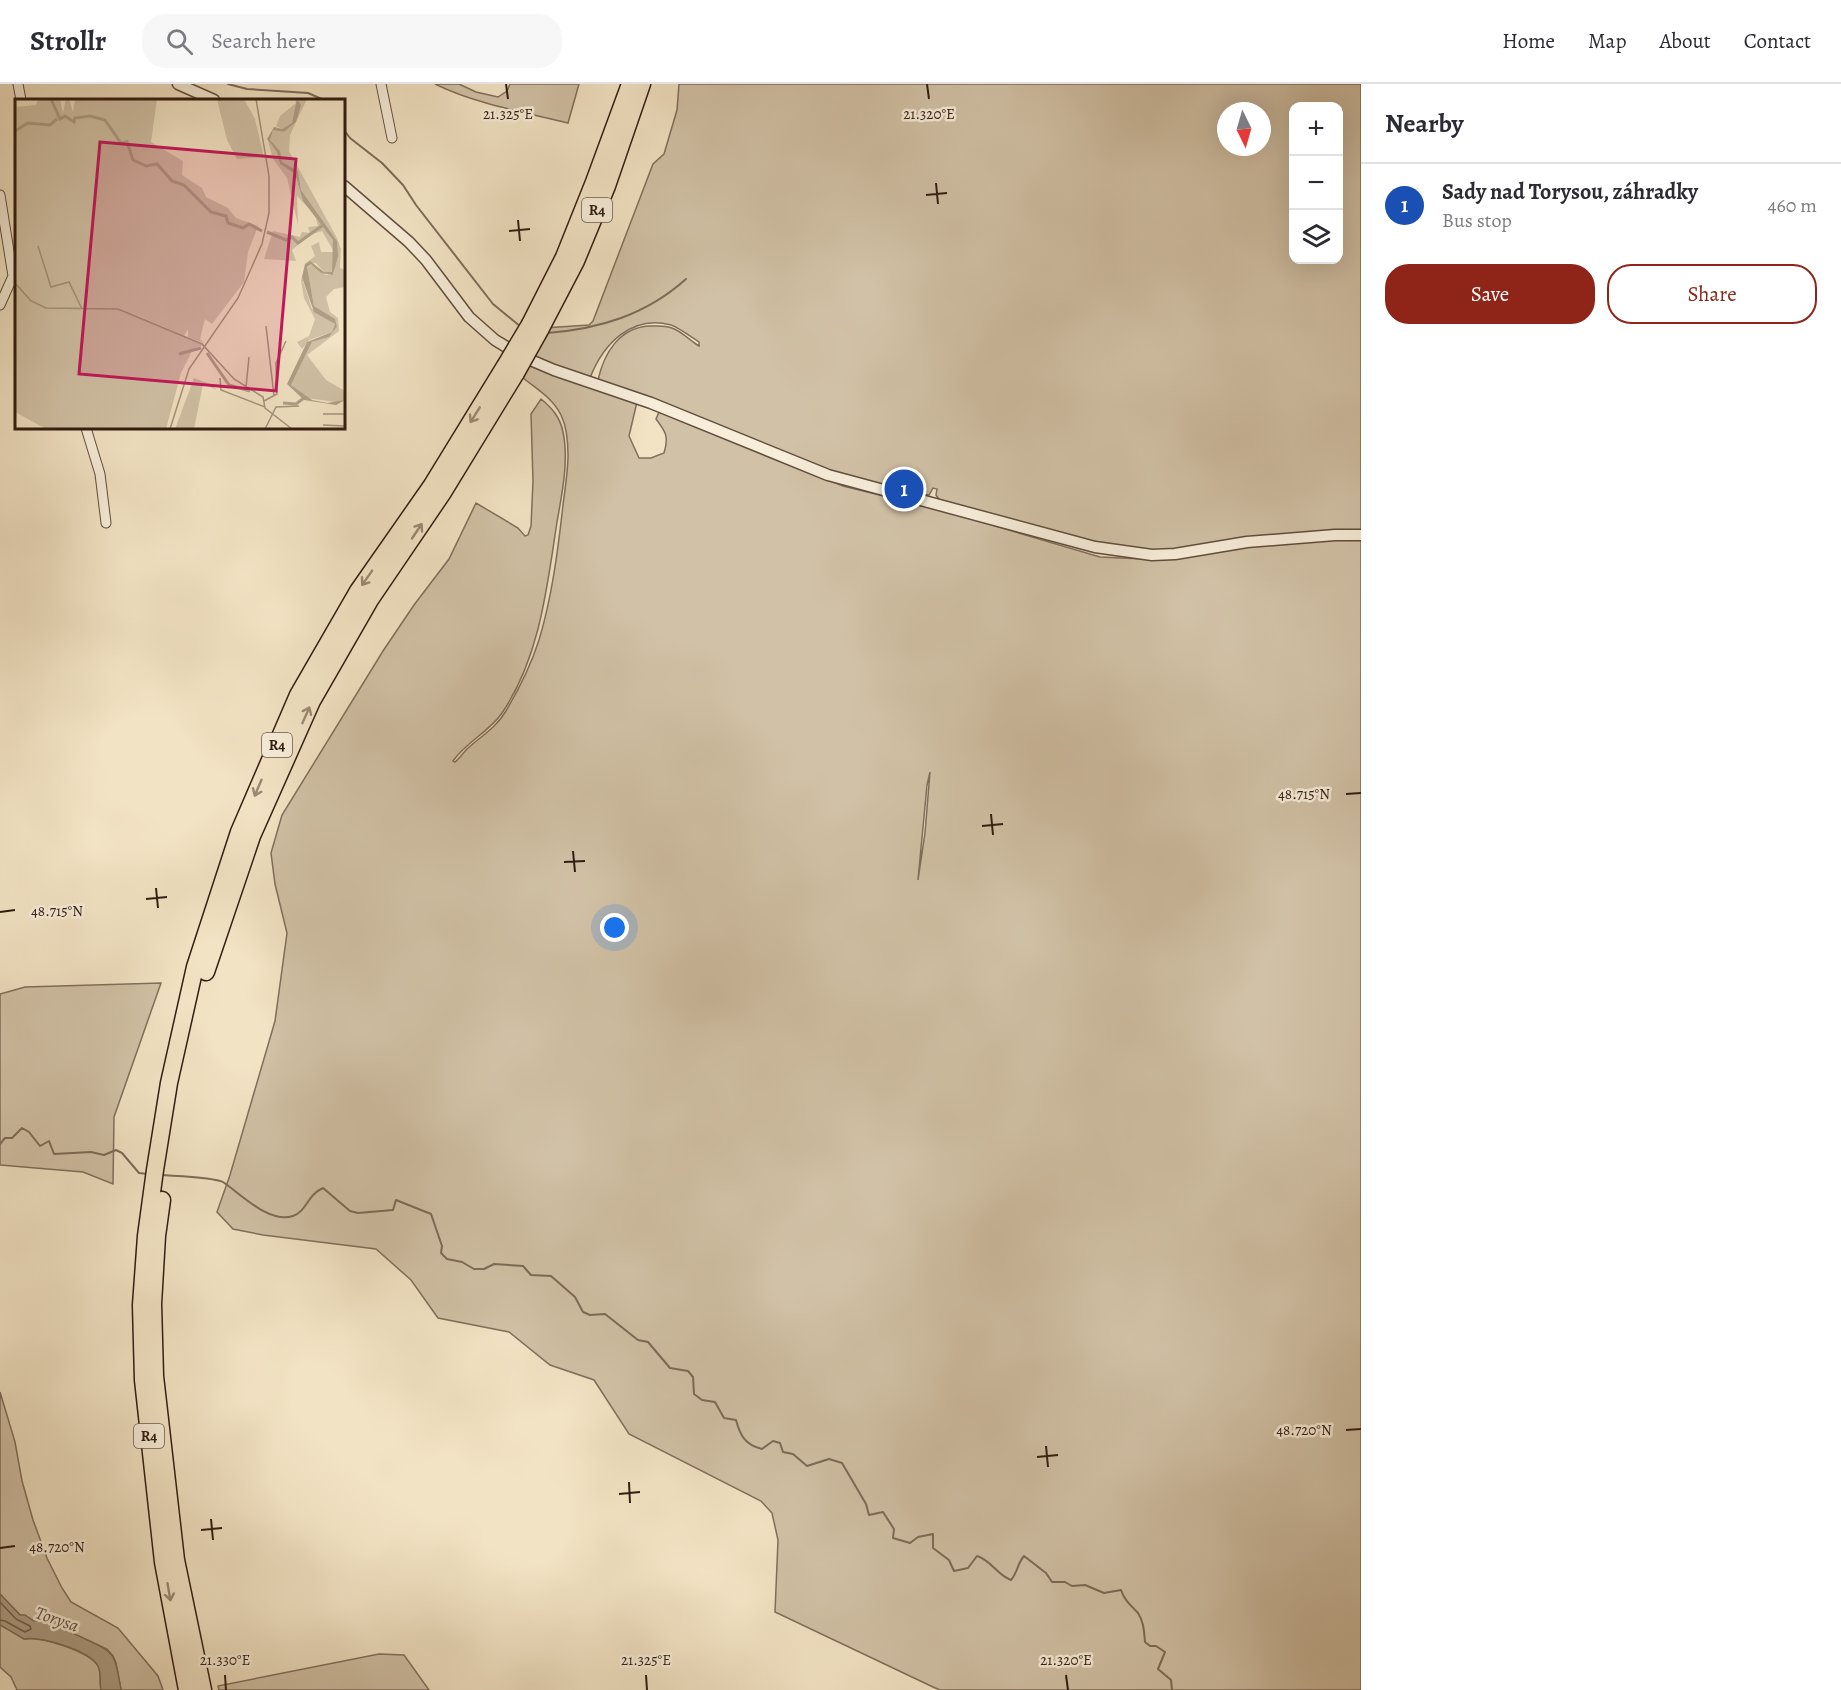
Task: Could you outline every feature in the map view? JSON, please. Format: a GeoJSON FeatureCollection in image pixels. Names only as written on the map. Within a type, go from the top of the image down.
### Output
{"type":"FeatureCollection","features":[{"type":"Feature","properties":{"kind":"highway","name":"R4"},"geometry":{"type":"LineString","coordinates":[[535,327],[594,182],[630,84]]}},
{"type":"Feature","properties":{"kind":"highway","name":"R4"},"geometry":{"type":"LineString","coordinates":[[187,1690],[164,1562],[143,1380],[141,1305],[146,1236],[206,970],[252,836],[318,691],[370,600],[442,494],[580,251],[607,186],[642,84]]}},
{"type":"Feature","properties":{"kind":"highway","name":"R4"},"geometry":{"type":"LineString","coordinates":[[160,1175],[153,1304],[155,1376],[176,1560],[203,1690]]}},
{"type":"Feature","properties":{"kind":"street"},"geometry":{"type":"LineString","coordinates":[[18,84],[21,99]]}},
{"type":"Feature","properties":{"kind":"street"},"geometry":{"type":"LineString","coordinates":[[178,84],[208,99]]}},
{"type":"Feature","properties":{"kind":"street"},"geometry":{"type":"LineString","coordinates":[[381,84],[392,138]]}},
{"type":"Feature","properties":{"kind":"street"},"geometry":{"type":"LineString","coordinates":[[345,187],[409,242],[426,260],[469,317],[507,348],[535,363],[651,403],[828,475],[1095,547],[1133,554],[1175,554],[1247,542],[1361,534]]}},
{"type":"Feature","properties":{"kind":"street"},"geometry":{"type":"LineString","coordinates":[[0,195],[15,275],[0,304]]}},
{"type":"Feature","properties":{"kind":"street"},"geometry":{"type":"LineString","coordinates":[[86,429],[100,474],[106,523]]}},
{"type":"Feature","properties":{"kind":"shaded area"},"geometry":{"type":"Polygon","coordinates":[[[435,84],[459,84],[476,92],[498,97],[507,91],[510,84],[579,84],[568,123],[483,102],[435,84]]]}},
{"type":"Feature","properties":{"kind":"shaded area"},"geometry":{"type":"Polygon","coordinates":[[[679,84],[1361,84],[1361,1690],[940,1690],[775,1612],[778,1540],[772,1513],[761,1501],[629,1434],[594,1380],[550,1365],[509,1332],[438,1318],[411,1280],[376,1249],[233,1229],[217,1212],[275,1021],[287,933],[275,884],[271,853],[282,815],[383,651],[449,559],[476,503],[518,528],[525,536],[528,535],[531,526],[533,481],[531,414],[541,399],[552,409],[560,422],[565,443],[565,465],[550,571],[540,621],[525,669],[502,713],[453,761],[455,762],[502,717],[520,685],[536,649],[544,624],[554,573],[567,474],[568,445],[561,415],[548,398],[522,377],[520,362],[637,402],[629,436],[639,458],[651,458],[664,453],[666,435],[656,419],[660,410],[843,486],[941,510],[1100,557],[1144,559],[1106,546],[940,501],[936,495],[937,489],[933,488],[929,495],[904,492],[830,472],[598,380],[604,360],[614,344],[629,331],[649,326],[669,327],[679,331],[699,346],[699,342],[671,325],[644,324],[632,328],[621,335],[603,354],[590,378],[530,356],[544,328],[589,325],[593,321],[653,164],[664,154],[677,110],[679,84]],[[930,772],[927,785],[918,880],[925,833],[930,772]]]}},
{"type":"Feature","properties":{"kind":"shaded area"},"geometry":{"type":"Polygon","coordinates":[[[161,983],[114,1117],[113,1184],[83,1172],[0,1165],[0,994],[25,987],[161,983]]]}},
{"type":"Feature","properties":{"kind":"shaded area"},"geometry":{"type":"Polygon","coordinates":[[[0,1392],[15,1442],[22,1481],[33,1520],[47,1558],[62,1588],[71,1602],[118,1628],[158,1676],[163,1690],[121,1690],[116,1663],[107,1649],[77,1636],[58,1623],[46,1619],[34,1621],[20,1615],[0,1594],[0,1392]]]}},
{"type":"Feature","properties":{"kind":"shaded area"},"geometry":{"type":"Polygon","coordinates":[[[0,1624],[24,1639],[52,1642],[75,1650],[93,1660],[100,1672],[101,1690],[17,1690],[11,1677],[0,1667],[0,1624]]]}},
{"type":"Feature","properties":{"kind":"shaded area"},"geometry":{"type":"Polygon","coordinates":[[[379,1654],[404,1655],[429,1690],[219,1690],[218,1686],[379,1654]]]}},
{"type":"Feature","properties":{"kind":"water"},"geometry":{"type":"Polygon","coordinates":[[[0,1594],[20,1615],[25,1615],[34,1621],[51,1619],[106,1650],[111,1654],[117,1667],[121,1690],[101,1690],[98,1666],[85,1655],[53,1642],[24,1639],[0,1625],[0,1594]]]}},
{"type":"Feature","properties":{"kind":"waterway"},"geometry":{"type":"LineString","coordinates":[[228,84],[247,89],[308,93],[322,99]]}},
{"type":"Feature","properties":{"kind":"waterway"},"geometry":{"type":"LineString","coordinates":[[345,131],[350,138],[382,163],[403,185],[493,304],[521,327]]}},
{"type":"Feature","properties":{"kind":"waterway"},"geometry":{"type":"LineString","coordinates":[[547,333],[585,328],[621,318],[655,302],[686,279]]}},
{"type":"Feature","properties":{"kind":"waterway"},"geometry":{"type":"LineString","coordinates":[[0,1144],[5,1138],[12,1138],[22,1128],[29,1132],[40,1146],[49,1141],[54,1154],[91,1152],[104,1155],[116,1150],[122,1153],[139,1173],[148,1174]]}},
{"type":"Feature","properties":{"kind":"waterway"},"geometry":{"type":"LineString","coordinates":[[162,1175],[218,1180],[274,1216],[284,1217],[298,1214],[323,1188],[350,1211],[358,1213],[393,1210],[396,1200],[431,1214],[442,1246],[441,1253],[447,1259],[462,1262],[474,1269],[484,1269],[494,1264],[523,1266],[531,1275],[551,1276],[575,1297],[583,1312],[590,1315],[605,1314],[638,1340],[648,1342],[670,1368],[688,1371],[693,1377],[694,1394],[702,1400],[715,1402],[724,1418],[736,1420],[739,1430],[751,1445],[762,1449],[773,1441],[780,1443],[783,1452],[793,1454],[807,1466],[829,1459],[842,1463],[866,1504],[869,1515],[883,1512],[894,1529],[893,1538],[910,1543],[918,1537],[933,1534],[933,1548],[949,1560],[954,1571],[968,1568],[977,1556],[1011,1580],[1024,1556],[1046,1573],[1052,1582],[1065,1582],[1072,1586],[1085,1585],[1104,1593],[1121,1590],[1126,1600],[1140,1616],[1145,1642],[1165,1652],[1158,1669],[1171,1680],[1172,1690]]}},
{"type":"Feature","properties":{"kind":"place","name":"Sady nad Torysou, záhradky"},"geometry":{"type":"Point","coordinates":[904,489]}},
{"type":"Feature","properties":{"kind":"water label","name":"Torysa"},"geometry":{"type":"Point","coordinates":[57,1619]}}]}
